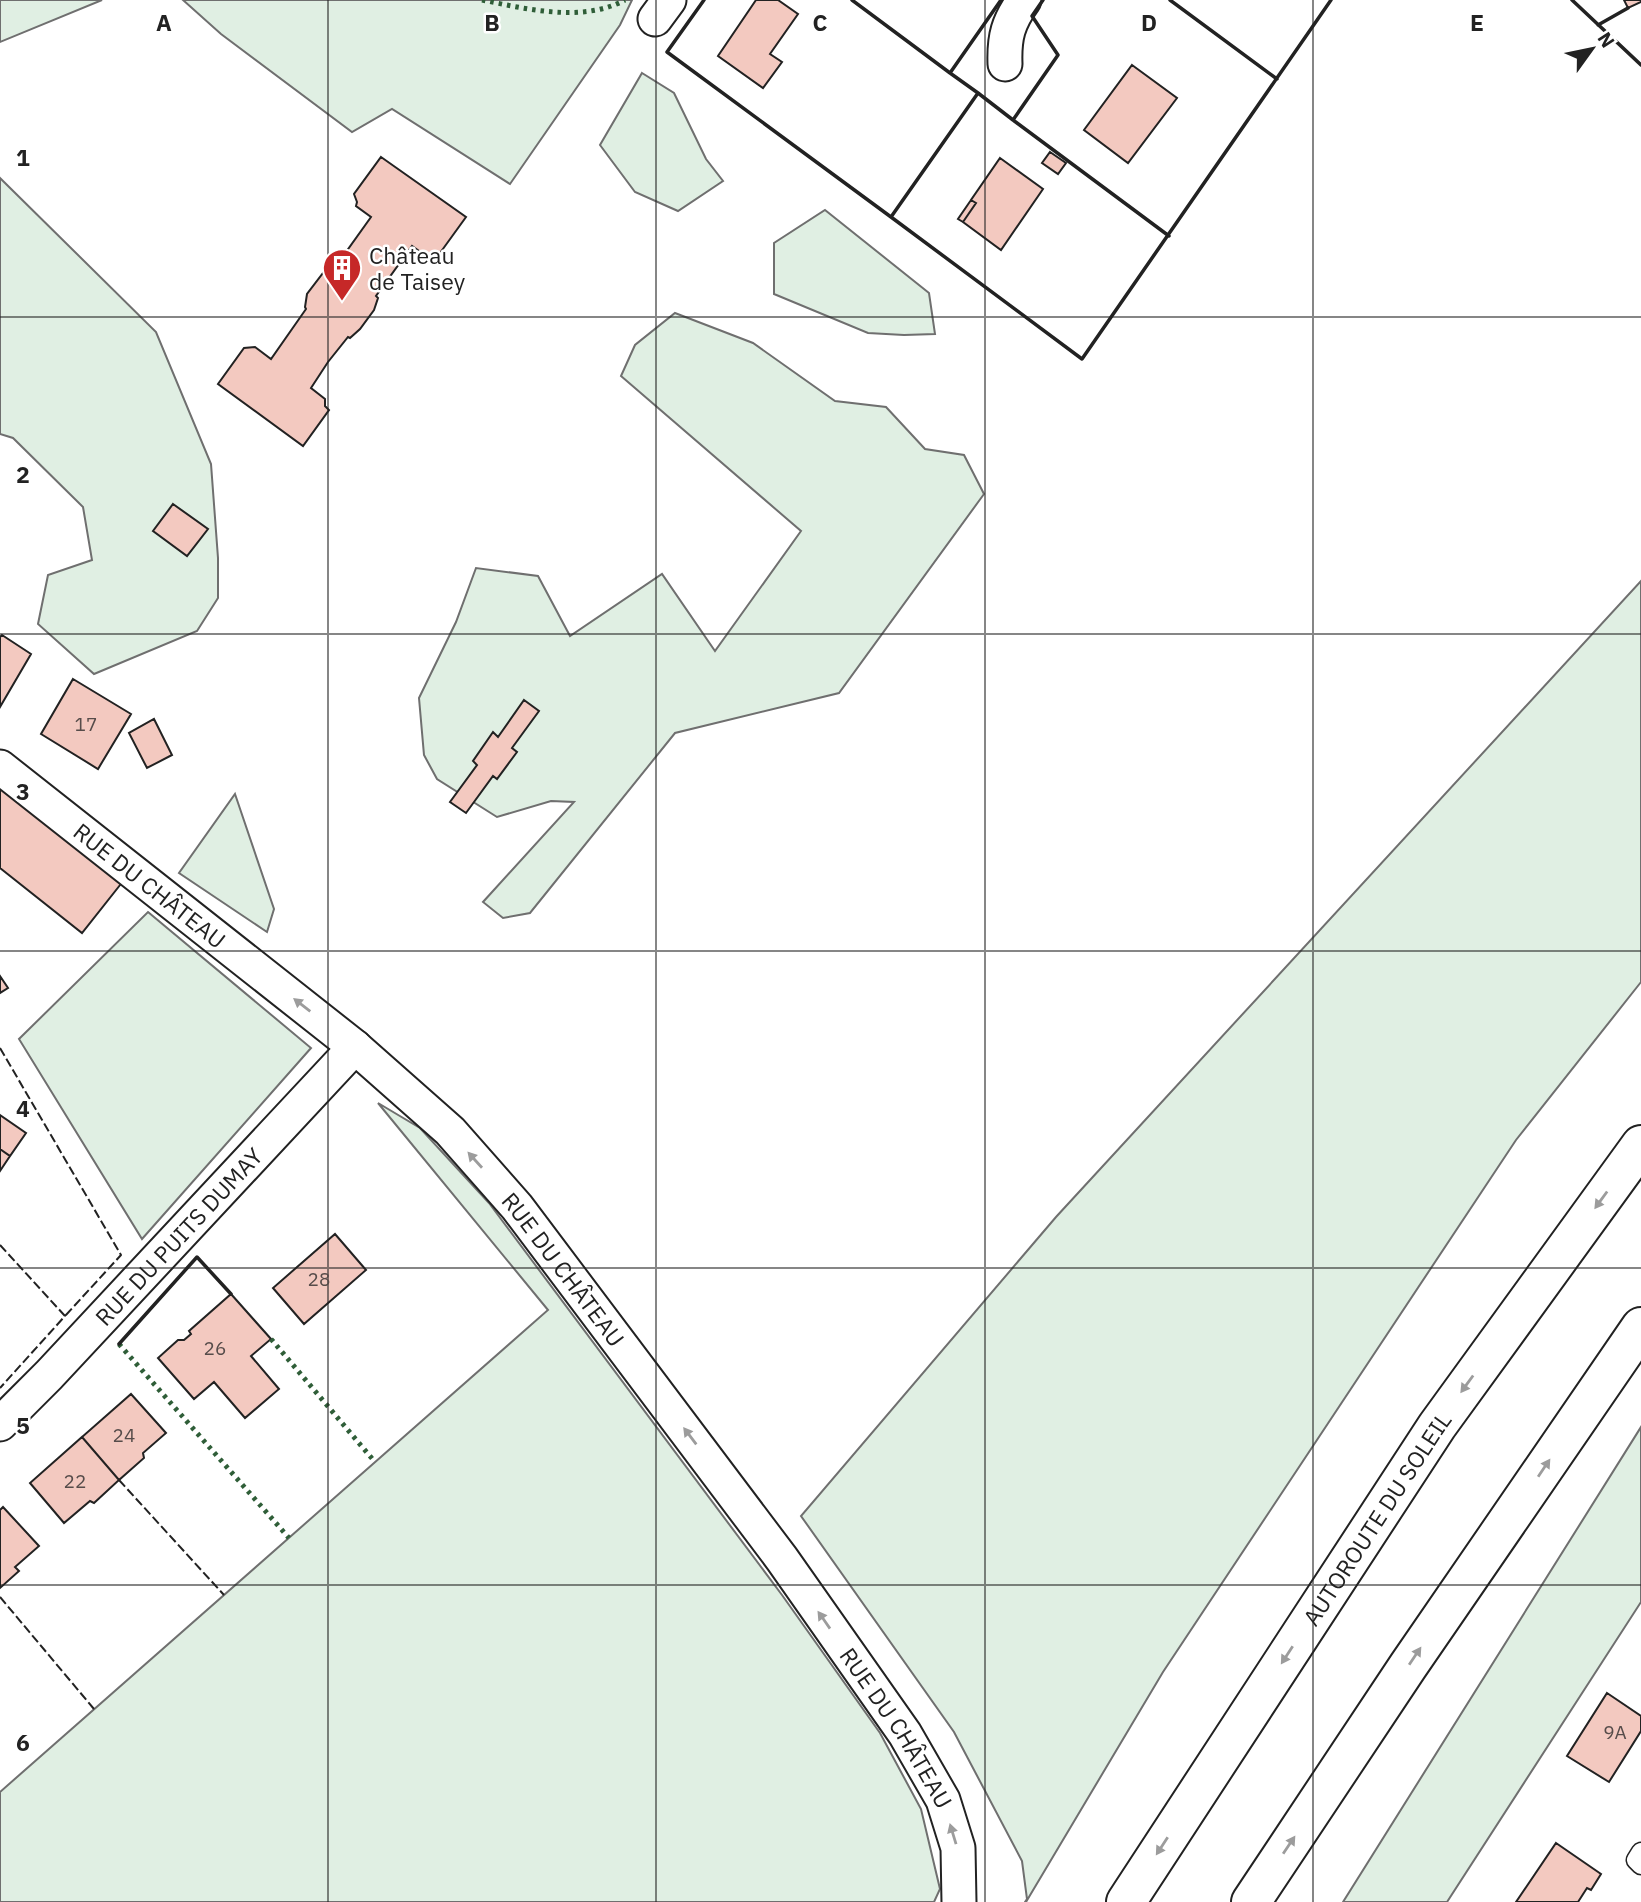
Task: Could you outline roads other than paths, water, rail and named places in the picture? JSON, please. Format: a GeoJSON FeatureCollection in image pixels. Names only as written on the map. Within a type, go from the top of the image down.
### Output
{"type":"FeatureCollection","features":[{"type":"Feature","properties":{"kind":"highway","name":"AUTOROUTE DU SOLEIL"},"geometry":{"type":"LineString","coordinates":[[1126,1902],[1437,1426],[1641,1145]]}},
{"type":"Feature","properties":{"kind":"highway"},"geometry":{"type":"LineString","coordinates":[[1251,1902],[1641,1327]]}},
{"type":"Feature","properties":{"kind":"street"},"geometry":{"type":"LineString","coordinates":[[1004,64],[1004,38],[1014,13],[1024,0]]}},
{"type":"Feature","properties":{"kind":"street","name":"RUE DU CHÂTEAU"},"geometry":{"type":"LineString","coordinates":[[0,767],[355,1047],[450,1131],[517,1207],[782,1559],[905,1734],[943,1800],[958,1849],[959,1902]]}},
{"type":"Feature","properties":{"kind":"street","name":"RUE DU PUITS DUMAY"},"geometry":{"type":"LineString","coordinates":[[0,1423],[49,1376],[355,1047]]}},
{"type":"Feature","properties":{"kind":"lane"},"geometry":{"type":"LineString","coordinates":[[1641,1852],[1636,1860],[1641,1865]]}},
{"type":"Feature","properties":{"kind":"place","name":"Château de Taisey"},"geometry":{"type":"Point","coordinates":[342,302]}}]}
